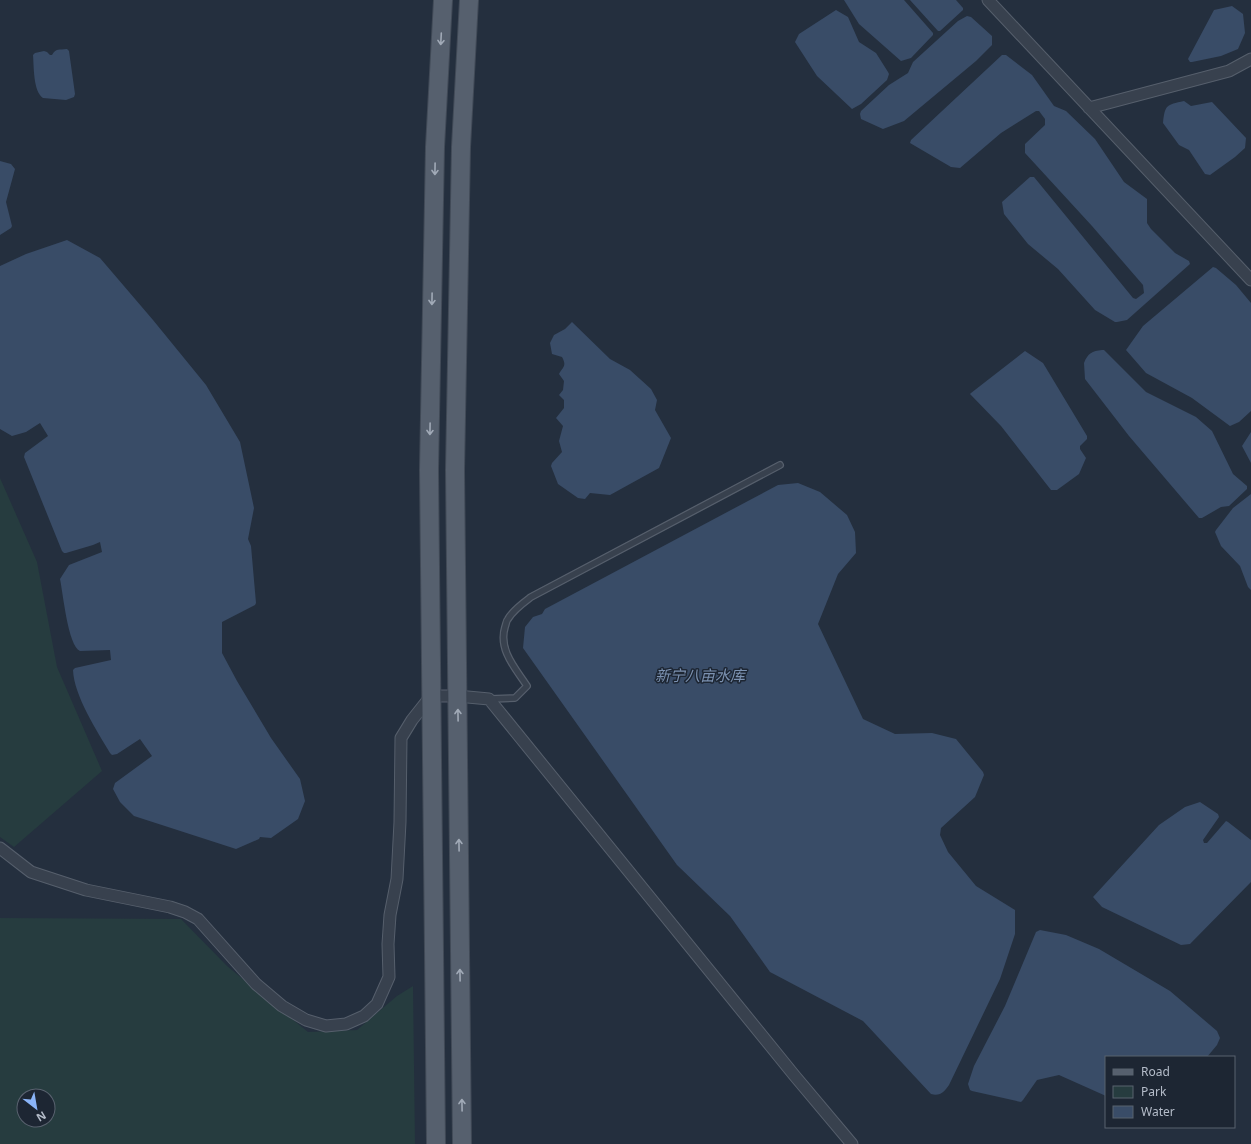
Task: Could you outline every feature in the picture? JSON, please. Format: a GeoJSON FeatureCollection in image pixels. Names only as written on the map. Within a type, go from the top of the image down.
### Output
{"type":"FeatureCollection","features":[{"type":"Feature","properties":{"kind":"main road"},"geometry":{"type":"LineString","coordinates":[[436,1144],[429,470],[435,147],[443,0]]}},
{"type":"Feature","properties":{"kind":"main road"},"geometry":{"type":"LineString","coordinates":[[462,1144],[455,462],[461,148],[469,0]]}},
{"type":"Feature","properties":{"kind":"street"},"geometry":{"type":"LineString","coordinates":[[988,0],[1251,280]]}},
{"type":"Feature","properties":{"kind":"street"},"geometry":{"type":"LineString","coordinates":[[1089,108],[1229,70],[1251,59]]}},
{"type":"Feature","properties":{"kind":"street"},"geometry":{"type":"LineString","coordinates":[[0,848],[31,872],[86,890],[170,907],[185,912],[198,920],[256,984],[282,1006],[306,1020],[326,1026],[346,1024],[364,1016],[377,1004],[389,977],[390,915],[397,879],[400,829],[401,738],[412,720],[431,696],[457,696],[489,699],[794,1075],[852,1144]]}},
{"type":"Feature","properties":{"kind":"lane"},"geometry":{"type":"LineString","coordinates":[[489,699],[515,698],[528,686],[508,657],[503,645],[503,632],[508,618],[530,597],[780,465]]}},
{"type":"Feature","properties":{"kind":"green space"},"geometry":{"type":"Polygon","coordinates":[[[0,478],[37,562],[57,667],[102,771],[14,847],[0,837],[0,478]]]}},
{"type":"Feature","properties":{"kind":"green space"},"geometry":{"type":"Polygon","coordinates":[[[0,918],[181,919],[227,966],[308,1032],[357,1030],[397,996],[413,986],[415,1144],[0,1144],[0,918]]]}},
{"type":"Feature","properties":{"kind":"water"},"geometry":{"type":"Polygon","coordinates":[[[844,0],[904,0],[933,33],[933,35],[911,58],[901,61],[859,24],[844,0]]]}},
{"type":"Feature","properties":{"kind":"water"},"geometry":{"type":"Polygon","coordinates":[[[910,0],[956,0],[963,10],[940,31],[938,31],[910,0]]]}},
{"type":"Feature","properties":{"kind":"water"},"geometry":{"type":"Polygon","coordinates":[[[1232,6],[1243,14],[1245,33],[1238,49],[1221,56],[1190,62],[1188,59],[1214,10],[1232,6]]]}},
{"type":"Feature","properties":{"kind":"water"},"geometry":{"type":"Polygon","coordinates":[[[836,10],[848,17],[859,42],[876,53],[889,74],[887,80],[861,104],[852,109],[817,76],[795,42],[799,34],[836,10]]]}},
{"type":"Feature","properties":{"kind":"water"},"geometry":{"type":"Polygon","coordinates":[[[967,16],[971,17],[992,36],[992,45],[976,61],[904,121],[883,129],[861,119],[861,111],[889,85],[908,73],[913,62],[958,21],[967,16]]]}},
{"type":"Feature","properties":{"kind":"water"},"geometry":{"type":"Polygon","coordinates":[[[67,49],[69,51],[75,94],[74,97],[66,100],[43,98],[37,90],[33,55],[44,51],[52,55],[56,50],[67,49]]]}},
{"type":"Feature","properties":{"kind":"water"},"geometry":{"type":"Polygon","coordinates":[[[1002,55],[1006,55],[1032,75],[1054,106],[1066,111],[1095,139],[1124,182],[1147,199],[1147,223],[1151,229],[1175,253],[1189,261],[1190,264],[1127,320],[1115,322],[1095,310],[1058,269],[1028,244],[1004,214],[1002,202],[1030,177],[1034,177],[1133,298],[1136,299],[1144,293],[1143,285],[1092,226],[1025,153],[1025,144],[1045,125],[1045,119],[1039,111],[1036,111],[1001,133],[960,168],[951,167],[910,143],[911,140],[1002,55]]]}},
{"type":"Feature","properties":{"kind":"water"},"geometry":{"type":"Polygon","coordinates":[[[1184,101],[1191,106],[1212,102],[1246,138],[1245,148],[1210,175],[1205,174],[1189,150],[1179,145],[1163,123],[1166,109],[1170,105],[1184,101]]]}},
{"type":"Feature","properties":{"kind":"water"},"geometry":{"type":"Polygon","coordinates":[[[0,161],[11,164],[15,169],[6,202],[12,226],[0,235],[0,161]]]}},
{"type":"Feature","properties":{"kind":"water"},"geometry":{"type":"Polygon","coordinates":[[[67,240],[100,258],[206,385],[240,442],[254,508],[248,539],[251,546],[256,603],[255,605],[222,622],[222,653],[271,738],[300,779],[305,801],[298,819],[271,838],[260,837],[259,839],[236,849],[134,816],[120,802],[113,789],[115,783],[152,756],[140,739],[117,754],[112,755],[87,713],[77,691],[73,670],[75,668],[111,660],[110,650],[80,651],[76,647],[69,630],[60,579],[69,565],[102,552],[100,542],[66,553],[62,551],[24,457],[25,453],[48,436],[40,423],[26,432],[12,436],[0,429],[0,266],[26,254],[67,240]]]}},
{"type":"Feature","properties":{"kind":"water"},"geometry":{"type":"Polygon","coordinates":[[[1213,267],[1236,285],[1251,303],[1251,411],[1239,422],[1230,426],[1192,398],[1146,373],[1126,350],[1143,326],[1213,267]]]}},
{"type":"Feature","properties":{"kind":"water"},"geometry":{"type":"Polygon","coordinates":[[[572,322],[610,359],[630,370],[651,389],[657,400],[655,410],[671,438],[659,468],[610,495],[590,493],[585,499],[578,498],[558,484],[551,466],[562,452],[559,441],[563,426],[556,418],[564,408],[564,400],[559,395],[563,390],[564,381],[559,374],[564,364],[562,357],[552,354],[550,343],[554,335],[565,329],[572,322]]]}},
{"type":"Feature","properties":{"kind":"water"},"geometry":{"type":"Polygon","coordinates":[[[1104,350],[1146,392],[1196,417],[1212,431],[1233,474],[1247,486],[1247,489],[1229,506],[1221,507],[1202,518],[1199,518],[1129,436],[1085,379],[1084,363],[1087,357],[1093,352],[1104,350]]]}},
{"type":"Feature","properties":{"kind":"water"},"geometry":{"type":"Polygon","coordinates":[[[1025,351],[1043,363],[1087,436],[1087,439],[1080,446],[1080,449],[1086,458],[1079,474],[1057,490],[1051,490],[1001,426],[970,394],[1025,351]]]}},
{"type":"Feature","properties":{"kind":"water"},"geometry":{"type":"Polygon","coordinates":[[[1251,432],[1251,463],[1242,446],[1251,432]]]}},
{"type":"Feature","properties":{"kind":"water","name":"新宁八亩水库"},"geometry":{"type":"Polygon","coordinates":[[[798,483],[820,492],[847,515],[855,532],[856,553],[838,574],[818,624],[863,719],[895,734],[932,733],[956,739],[983,772],[984,775],[975,797],[941,828],[940,835],[948,852],[976,886],[1015,910],[1015,934],[1000,979],[949,1085],[944,1091],[937,1095],[931,1094],[863,1021],[770,972],[730,916],[677,865],[523,648],[525,627],[533,617],[542,614],[545,609],[778,485],[798,483]]]}},
{"type":"Feature","properties":{"kind":"water"},"geometry":{"type":"Polygon","coordinates":[[[1251,494],[1251,590],[1248,587],[1240,566],[1221,546],[1215,532],[1233,508],[1251,494]]]}},
{"type":"Feature","properties":{"kind":"water"},"geometry":{"type":"Polygon","coordinates":[[[1200,802],[1218,814],[1219,817],[1203,840],[1204,843],[1207,843],[1226,821],[1251,840],[1251,882],[1190,944],[1181,945],[1102,907],[1093,897],[1159,825],[1185,807],[1200,802]]]}},
{"type":"Feature","properties":{"kind":"water"},"geometry":{"type":"Polygon","coordinates":[[[1040,930],[1066,935],[1099,949],[1170,991],[1217,1031],[1220,1038],[1217,1045],[1208,1056],[1105,1056],[1105,1096],[1059,1075],[1037,1080],[1021,1102],[970,1090],[968,1084],[974,1066],[1005,1006],[1036,932],[1040,930]]]}}]}
